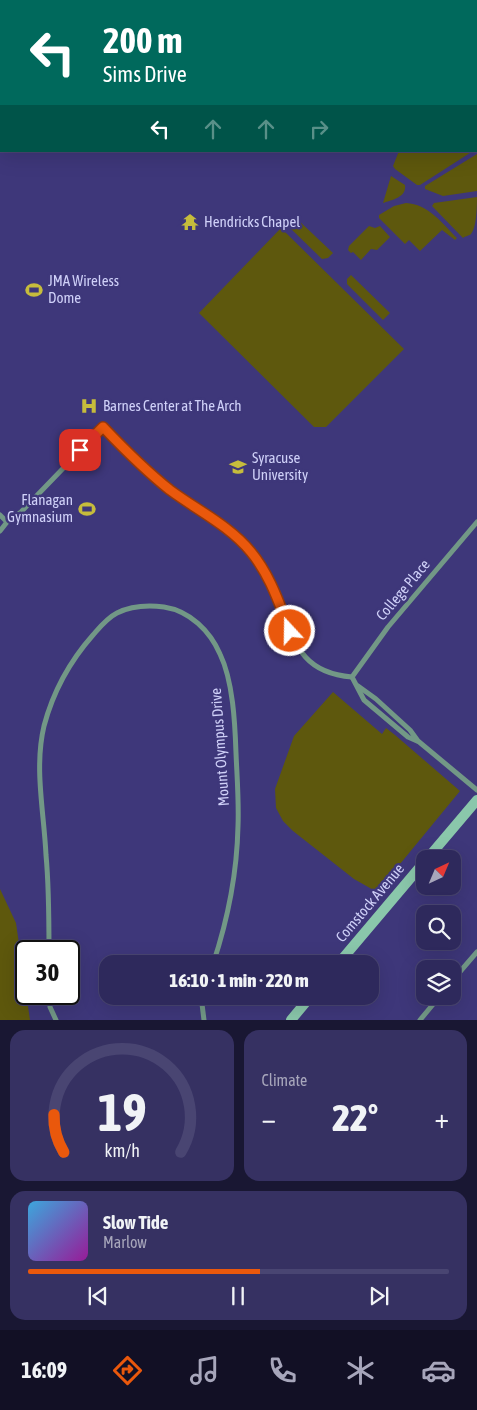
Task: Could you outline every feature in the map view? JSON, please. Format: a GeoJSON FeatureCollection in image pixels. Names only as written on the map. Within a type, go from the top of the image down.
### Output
{"type":"FeatureCollection","features":[{"type":"Feature","properties":{"kind":"street"},"geometry":{"type":"LineString","coordinates":[[0,530],[7,522],[21,512],[103,427],[144,469],[239,539],[251,552],[273,588],[299,650],[308,660],[330,673],[352,677],[358,686],[376,699],[410,730],[418,741],[477,790]]}},
{"type":"Feature","properties":{"kind":"street"},"geometry":{"type":"LineString","coordinates":[[0,515],[7,522]]}},
{"type":"Feature","properties":{"kind":"street","name":"College Place"},"geometry":{"type":"LineString","coordinates":[[352,677],[388,627],[477,522]]}},
{"type":"Feature","properties":{"kind":"street","name":"Mount Olympus Drive"},"geometry":{"type":"LineString","coordinates":[[49,940],[46,855],[40,785],[40,750],[44,726],[54,697],[68,667],[102,624],[124,610],[153,606],[179,611],[206,631],[221,656],[232,700],[236,736],[237,857],[216,955]]}},
{"type":"Feature","properties":{"kind":"street","name":"Comstock Avenue"},"geometry":{"type":"LineString","coordinates":[[434,850],[477,800]]}},
{"type":"Feature","properties":{"kind":"street","name":"Comstock Avenue"},"geometry":{"type":"LineString","coordinates":[[346,955],[416,872]]}},
{"type":"Feature","properties":{"kind":"street"},"geometry":{"type":"LineString","coordinates":[[461,971],[477,952]]}},
{"type":"Feature","properties":{"kind":"street"},"geometry":{"type":"LineString","coordinates":[[50,1005],[56,1020]]}},
{"type":"Feature","properties":{"kind":"street"},"geometry":{"type":"LineString","coordinates":[[202,1005],[204,1020]]}},
{"type":"Feature","properties":{"kind":"street"},"geometry":{"type":"LineString","coordinates":[[291,1020],[304,1005]]}},
{"type":"Feature","properties":{"kind":"street"},"geometry":{"type":"LineString","coordinates":[[420,1020],[432,1005]]}},
{"type":"Feature","properties":{"kind":"shaded area"},"geometry":{"type":"Polygon","coordinates":[[[399,152],[471,152],[420,185],[417,185],[393,166],[399,152]]]}},
{"type":"Feature","properties":{"kind":"shaded area"},"geometry":{"type":"Polygon","coordinates":[[[477,154],[477,191],[443,196],[425,189],[425,186],[477,154]]]}},
{"type":"Feature","properties":{"kind":"shaded area"},"geometry":{"type":"Polygon","coordinates":[[[391,176],[405,185],[405,189],[398,197],[383,203],[391,176]]]}},
{"type":"Feature","properties":{"kind":"shaded area"},"geometry":{"type":"Polygon","coordinates":[[[477,197],[474,228],[470,235],[463,238],[432,206],[434,203],[477,197]]]}},
{"type":"Feature","properties":{"kind":"shaded area"},"geometry":{"type":"Polygon","coordinates":[[[406,203],[414,204],[428,211],[457,238],[455,240],[442,230],[420,251],[409,240],[405,244],[379,218],[379,215],[394,206],[406,203]]]}},
{"type":"Feature","properties":{"kind":"shaded area"},"geometry":{"type":"Polygon","coordinates":[[[296,218],[333,253],[328,258],[322,259],[288,226],[296,218]]]}},
{"type":"Feature","properties":{"kind":"shaded area"},"geometry":{"type":"Polygon","coordinates":[[[369,226],[375,228],[380,226],[390,237],[377,250],[371,249],[361,260],[348,250],[349,246],[369,226]]]}},
{"type":"Feature","properties":{"kind":"shaded area"},"geometry":{"type":"Polygon","coordinates":[[[281,228],[404,349],[326,427],[314,427],[199,313],[281,228]]]}},
{"type":"Feature","properties":{"kind":"shaded area"},"geometry":{"type":"Polygon","coordinates":[[[351,275],[390,313],[383,320],[347,284],[347,279],[351,275]]]}},
{"type":"Feature","properties":{"kind":"shaded area"},"geometry":{"type":"Polygon","coordinates":[[[333,692],[382,734],[386,728],[395,735],[460,791],[377,892],[354,879],[293,831],[283,821],[276,808],[275,789],[294,736],[333,692]]]}},
{"type":"Feature","properties":{"kind":"shaded area"},"geometry":{"type":"Polygon","coordinates":[[[0,889],[16,923],[18,940],[15,940],[15,1005],[28,1005],[30,1020],[0,1020],[0,889]]]}},
{"type":"Feature","properties":{"kind":"place","name":"Hendricks Chapel"},"geometry":{"type":"Point","coordinates":[190,222]}},
{"type":"Feature","properties":{"kind":"place","name":"JMA Wireless Dome"},"geometry":{"type":"Point","coordinates":[34,290]}},
{"type":"Feature","properties":{"kind":"place","name":"Barnes Center at The Arch"},"geometry":{"type":"Point","coordinates":[89,406]}},
{"type":"Feature","properties":{"kind":"place","name":"Syracuse University"},"geometry":{"type":"Point","coordinates":[238,467]}},
{"type":"Feature","properties":{"kind":"place","name":"Flanagan Gymnasium"},"geometry":{"type":"Point","coordinates":[87,509]}},
{"type":"Feature","properties":{"kind":"route"},"geometry":{"type":"LineString","coordinates":[[80,450],[103,427],[144,469],[239,539],[261,566],[273,588],[290,631]]}}]}
